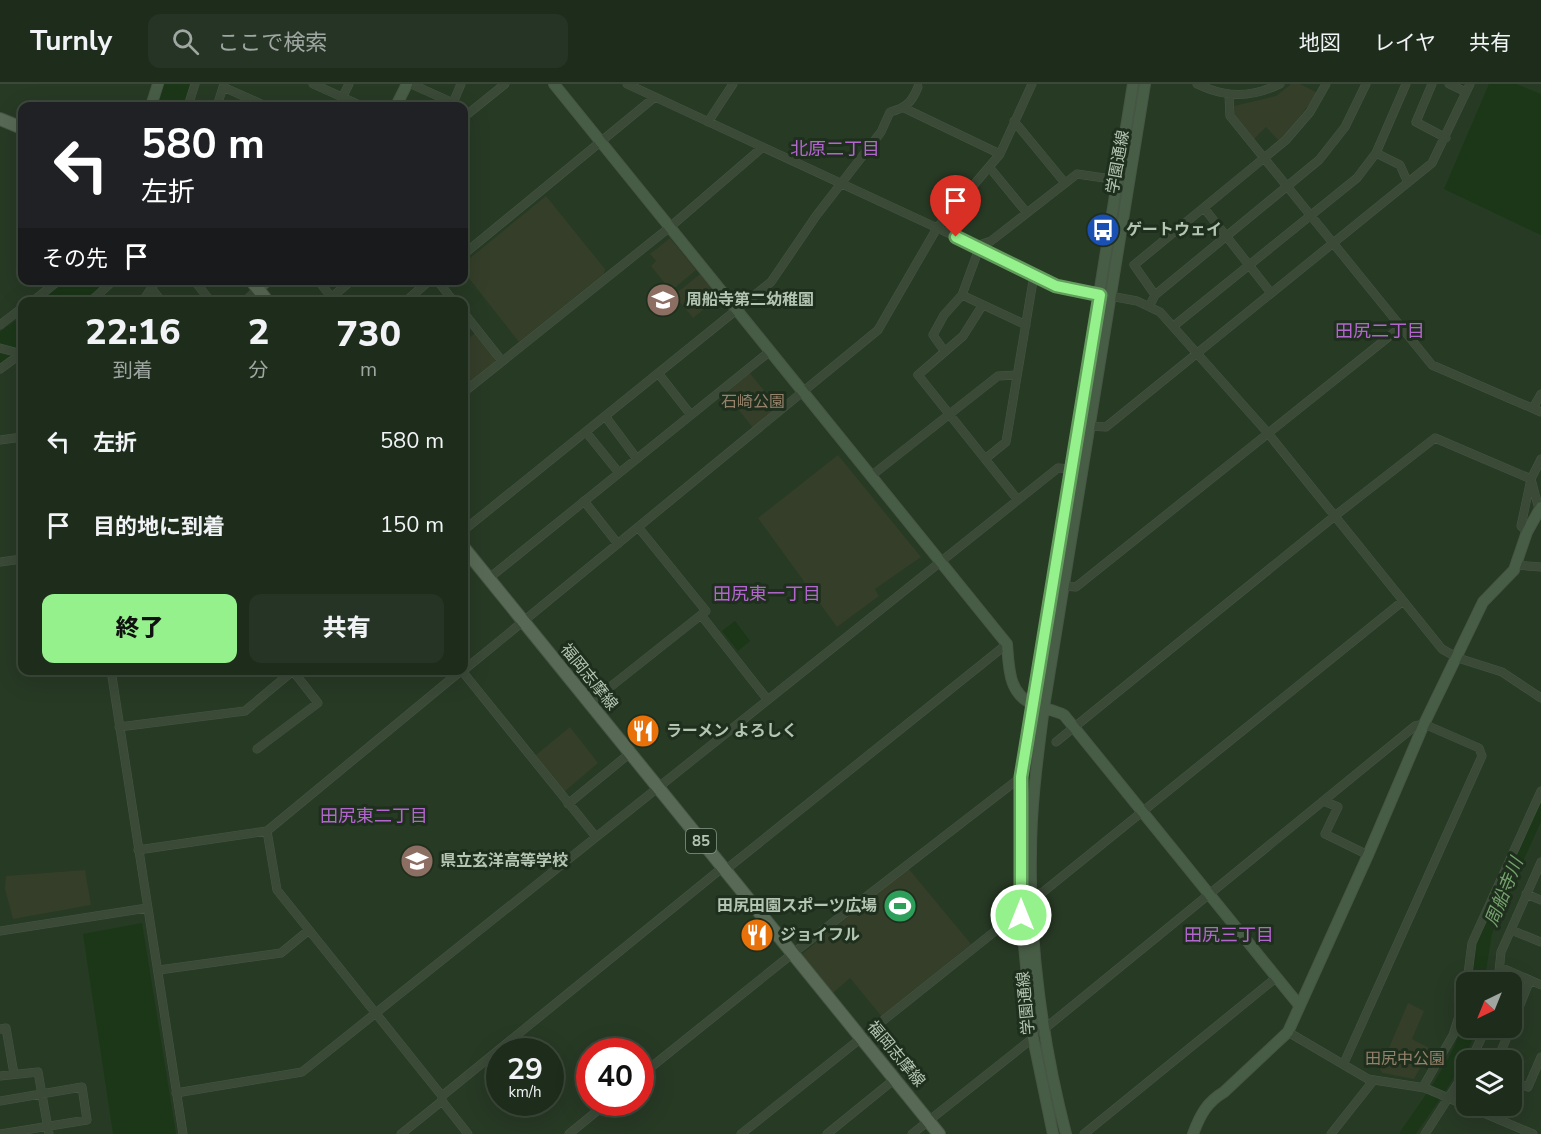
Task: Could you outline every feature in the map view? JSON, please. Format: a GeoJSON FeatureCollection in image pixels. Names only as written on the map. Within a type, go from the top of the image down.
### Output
{"type":"FeatureCollection","features":[{"type":"Feature","properties":{"kind":"main road"},"geometry":{"type":"LineString","coordinates":[[0,119],[18,126]]}},
{"type":"Feature","properties":{"kind":"main road"},"geometry":{"type":"LineString","coordinates":[[255,285],[264,297]]}},
{"type":"Feature","properties":{"kind":"main road","name":"福岡志摩線"},"geometry":{"type":"LineString","coordinates":[[468,553],[860,1038],[896,1078],[939,1134]]}},
{"type":"Feature","properties":{"kind":"street"},"geometry":{"type":"LineString","coordinates":[[152,102],[158,84]]}},
{"type":"Feature","properties":{"kind":"street"},"geometry":{"type":"LineString","coordinates":[[189,102],[195,84]]}},
{"type":"Feature","properties":{"kind":"street"},"geometry":{"type":"LineString","coordinates":[[313,84],[352,102]]}},
{"type":"Feature","properties":{"kind":"street"},"geometry":{"type":"LineString","coordinates":[[340,102],[349,84]]}},
{"type":"Feature","properties":{"kind":"street"},"geometry":{"type":"LineString","coordinates":[[398,102],[409,84],[447,102]]}},
{"type":"Feature","properties":{"kind":"street"},"geometry":{"type":"LineString","coordinates":[[461,84],[462,102]]}},
{"type":"Feature","properties":{"kind":"street"},"geometry":{"type":"LineString","coordinates":[[468,106],[505,84]]}},
{"type":"Feature","properties":{"kind":"street"},"geometry":{"type":"LineString","coordinates":[[554,84],[1006,644],[1010,680],[1021,695],[1038,705],[1064,715],[1141,813],[1299,1005]]}},
{"type":"Feature","properties":{"kind":"street"},"geometry":{"type":"LineString","coordinates":[[627,84],[979,247],[1056,286],[1150,305],[1175,325],[1267,432],[1442,648],[1458,657],[1502,672],[1541,698]]}},
{"type":"Feature","properties":{"kind":"street"},"geometry":{"type":"LineString","coordinates":[[708,122],[733,84]]}},
{"type":"Feature","properties":{"kind":"street"},"geometry":{"type":"LineString","coordinates":[[468,665],[804,393],[878,330],[937,228],[1000,154],[1032,84]]}},
{"type":"Feature","properties":{"kind":"street","name":"学園通線"},"geometry":{"type":"LineString","coordinates":[[1053,1134],[1021,915],[1021,777],[1063,586],[1088,426],[1118,180],[1133,84]]}},
{"type":"Feature","properties":{"kind":"street","name":"学園通線"},"geometry":{"type":"LineString","coordinates":[[1066,1134],[1038,1034],[1032,895],[1032,811],[1038,705],[1071,469],[1145,84]]}},
{"type":"Feature","properties":{"kind":"street"},"geometry":{"type":"LineString","coordinates":[[1197,84],[1229,95],[1255,94],[1280,84]]}},
{"type":"Feature","properties":{"kind":"street"},"geometry":{"type":"LineString","coordinates":[[1155,295],[1134,265],[1297,129],[1326,84]]}},
{"type":"Feature","properties":{"kind":"street"},"geometry":{"type":"LineString","coordinates":[[1150,305],[1155,295],[1289,186],[1330,147],[1345,127],[1366,84]]}},
{"type":"Feature","properties":{"kind":"street"},"geometry":{"type":"LineString","coordinates":[[1175,325],[1357,178],[1376,153],[1406,84]]}},
{"type":"Feature","properties":{"kind":"street"},"geometry":{"type":"LineString","coordinates":[[1432,84],[1416,122],[1446,138]]}},
{"type":"Feature","properties":{"kind":"street"},"geometry":{"type":"LineString","coordinates":[[1088,426],[1106,428],[1432,164],[1468,88],[1449,84]]}},
{"type":"Feature","properties":{"kind":"street"},"geometry":{"type":"LineString","coordinates":[[468,527],[771,282],[816,216],[881,132],[890,112],[904,108],[912,101],[916,85]]}},
{"type":"Feature","properties":{"kind":"street"},"geometry":{"type":"LineString","coordinates":[[218,102],[224,86],[258,102]]}},
{"type":"Feature","properties":{"kind":"street"},"geometry":{"type":"LineString","coordinates":[[1229,95],[1230,116],[1432,365],[1537,410],[1541,394]]}},
{"type":"Feature","properties":{"kind":"street"},"geometry":{"type":"LineString","coordinates":[[468,251],[655,97]]}},
{"type":"Feature","properties":{"kind":"street"},"geometry":{"type":"LineString","coordinates":[[904,108],[1000,154]]}},
{"type":"Feature","properties":{"kind":"street"},"geometry":{"type":"LineString","coordinates":[[1014,121],[1065,183]]}},
{"type":"Feature","properties":{"kind":"street"},"geometry":{"type":"LineString","coordinates":[[468,387],[670,227],[763,147]]}},
{"type":"Feature","properties":{"kind":"street"},"geometry":{"type":"LineString","coordinates":[[1376,153],[1400,165],[1408,183]]}},
{"type":"Feature","properties":{"kind":"street"},"geometry":{"type":"LineString","coordinates":[[990,168],[1027,213]]}},
{"type":"Feature","properties":{"kind":"street"},"geometry":{"type":"LineString","coordinates":[[945,351],[933,335],[944,315],[962,295],[979,247],[991,241],[1077,174],[1118,180]]}},
{"type":"Feature","properties":{"kind":"street"},"geometry":{"type":"LineString","coordinates":[[1204,208],[1271,293]]}},
{"type":"Feature","properties":{"kind":"street"},"geometry":{"type":"LineString","coordinates":[[985,459],[1006,442],[1034,275]]}},
{"type":"Feature","properties":{"kind":"street"},"geometry":{"type":"LineString","coordinates":[[38,297],[53,285]]}},
{"type":"Feature","properties":{"kind":"street"},"geometry":{"type":"LineString","coordinates":[[95,297],[109,285]]}},
{"type":"Feature","properties":{"kind":"street"},"geometry":{"type":"LineString","coordinates":[[146,297],[154,285]]}},
{"type":"Feature","properties":{"kind":"street"},"geometry":{"type":"LineString","coordinates":[[198,285],[207,297]]}},
{"type":"Feature","properties":{"kind":"street"},"geometry":{"type":"LineString","coordinates":[[322,285],[332,297]]}},
{"type":"Feature","properties":{"kind":"street"},"geometry":{"type":"LineString","coordinates":[[336,297],[347,285]]}},
{"type":"Feature","properties":{"kind":"street"},"geometry":{"type":"LineString","coordinates":[[411,297],[424,285]]}},
{"type":"Feature","properties":{"kind":"street"},"geometry":{"type":"LineString","coordinates":[[441,285],[450,297]]}},
{"type":"Feature","properties":{"kind":"street"},"geometry":{"type":"LineString","coordinates":[[152,289],[158,297]]}},
{"type":"Feature","properties":{"kind":"street"},"geometry":{"type":"LineString","coordinates":[[962,295],[1026,325]]}},
{"type":"Feature","properties":{"kind":"street"},"geometry":{"type":"LineString","coordinates":[[982,306],[971,326],[918,375],[1017,499]]}},
{"type":"Feature","properties":{"kind":"street"},"geometry":{"type":"LineString","coordinates":[[0,325],[18,311]]}},
{"type":"Feature","properties":{"kind":"street"},"geometry":{"type":"LineString","coordinates":[[468,319],[502,361]]}},
{"type":"Feature","properties":{"kind":"street"},"geometry":{"type":"LineString","coordinates":[[1063,586],[1076,587],[1401,327]]}},
{"type":"Feature","properties":{"kind":"street"},"geometry":{"type":"LineString","coordinates":[[0,348],[18,352]]}},
{"type":"Feature","properties":{"kind":"street"},"geometry":{"type":"LineString","coordinates":[[488,579],[770,352]]}},
{"type":"Feature","properties":{"kind":"street"},"geometry":{"type":"LineString","coordinates":[[0,369],[18,356]]}},
{"type":"Feature","properties":{"kind":"street"},"geometry":{"type":"LineString","coordinates":[[658,373],[691,415]]}},
{"type":"Feature","properties":{"kind":"street"},"geometry":{"type":"LineString","coordinates":[[871,476],[998,376],[1017,375]]}},
{"type":"Feature","properties":{"kind":"street"},"geometry":{"type":"LineString","coordinates":[[605,416],[637,459]]}},
{"type":"Feature","properties":{"kind":"street"},"geometry":{"type":"LineString","coordinates":[[586,432],[619,473]]}},
{"type":"Feature","properties":{"kind":"street"},"geometry":{"type":"LineString","coordinates":[[0,440],[18,438]]}},
{"type":"Feature","properties":{"kind":"street"},"geometry":{"type":"LineString","coordinates":[[1056,742],[1336,515],[1435,438],[1531,479]]}},
{"type":"Feature","properties":{"kind":"street"},"geometry":{"type":"LineString","coordinates":[[1527,532],[1521,526],[1531,479],[1541,459]]}},
{"type":"Feature","properties":{"kind":"street"},"geometry":{"type":"LineString","coordinates":[[176,1092],[302,1072],[939,560],[1058,468],[1071,469]]}},
{"type":"Feature","properties":{"kind":"street"},"geometry":{"type":"LineString","coordinates":[[1193,1134],[1199,1118],[1212,1099],[1224,1092],[1288,1032],[1424,724],[1483,602],[1516,565],[1527,532],[1540,510],[1531,479]]}},
{"type":"Feature","properties":{"kind":"street"},"geometry":{"type":"LineString","coordinates":[[584,501],[618,544]]}},
{"type":"Feature","properties":{"kind":"street"},"geometry":{"type":"LineString","coordinates":[[590,704],[706,611],[638,527]]}},
{"type":"Feature","properties":{"kind":"street"},"geometry":{"type":"LineString","coordinates":[[0,562],[18,560]]}},
{"type":"Feature","properties":{"kind":"street"},"geometry":{"type":"LineString","coordinates":[[1516,565],[1541,567]]}},
{"type":"Feature","properties":{"kind":"street"},"geometry":{"type":"LineString","coordinates":[[1032,895],[1043,892],[1403,601]]}},
{"type":"Feature","properties":{"kind":"street"},"geometry":{"type":"LineString","coordinates":[[700,615],[767,699]]}},
{"type":"Feature","properties":{"kind":"street"},"geometry":{"type":"LineString","coordinates":[[401,1134],[723,869],[1006,644]]}},
{"type":"Feature","properties":{"kind":"street"},"geometry":{"type":"LineString","coordinates":[[111,675],[183,1134]]}},
{"type":"Feature","properties":{"kind":"street"},"geometry":{"type":"LineString","coordinates":[[119,728],[245,711],[288,675]]}},
{"type":"Feature","properties":{"kind":"street"},"geometry":{"type":"LineString","coordinates":[[257,748],[318,703],[296,675]]}},
{"type":"Feature","properties":{"kind":"street"},"geometry":{"type":"LineString","coordinates":[[138,850],[267,831],[456,675]]}},
{"type":"Feature","properties":{"kind":"street"},"geometry":{"type":"LineString","coordinates":[[466,675],[596,837]]}},
{"type":"Feature","properties":{"kind":"street"},"geometry":{"type":"LineString","coordinates":[[912,1134],[1326,802],[1415,726],[1424,724],[1479,748],[1482,756],[1344,1063]]}},
{"type":"Feature","properties":{"kind":"street"},"geometry":{"type":"LineString","coordinates":[[568,804],[630,753]]}},
{"type":"Feature","properties":{"kind":"street"},"geometry":{"type":"LineString","coordinates":[[654,1065],[792,954],[1021,777]]}},
{"type":"Feature","properties":{"kind":"street"},"geometry":{"type":"LineString","coordinates":[[1424,1088],[1453,1035],[1465,997],[1472,944],[1541,791]]}},
{"type":"Feature","properties":{"kind":"street"},"geometry":{"type":"LineString","coordinates":[[1326,802],[1338,807],[1325,834],[1368,855]]}},
{"type":"Feature","properties":{"kind":"street"},"geometry":{"type":"LineString","coordinates":[[267,831],[277,890],[468,1134]]}},
{"type":"Feature","properties":{"kind":"street"},"geometry":{"type":"LineString","coordinates":[[1499,972],[1502,952],[1541,862]]}},
{"type":"Feature","properties":{"kind":"street"},"geometry":{"type":"LineString","coordinates":[[1526,894],[1541,900]]}},
{"type":"Feature","properties":{"kind":"street"},"geometry":{"type":"LineString","coordinates":[[0,931],[147,908]]}},
{"type":"Feature","properties":{"kind":"street"},"geometry":{"type":"LineString","coordinates":[[746,1132],[1009,920],[1021,915]]}},
{"type":"Feature","properties":{"kind":"street"},"geometry":{"type":"LineString","coordinates":[[159,970],[280,953],[309,930]]}},
{"type":"Feature","properties":{"kind":"street"},"geometry":{"type":"LineString","coordinates":[[1511,930],[1541,942]]}},
{"type":"Feature","properties":{"kind":"street"},"geometry":{"type":"LineString","coordinates":[[1500,967],[1541,985]]}},
{"type":"Feature","properties":{"kind":"street"},"geometry":{"type":"LineString","coordinates":[[1084,1134],[1277,977]]}},
{"type":"Feature","properties":{"kind":"street"},"geometry":{"type":"LineString","coordinates":[[1522,999],[1530,980]]}},
{"type":"Feature","properties":{"kind":"street"},"geometry":{"type":"LineString","coordinates":[[0,1029],[6,1028],[14,1074]]}},
{"type":"Feature","properties":{"kind":"street"},"geometry":{"type":"LineString","coordinates":[[1288,1032],[1305,1044],[1344,1063],[1373,1081],[1424,1088],[1533,1134]]}},
{"type":"Feature","properties":{"kind":"street"},"geometry":{"type":"LineString","coordinates":[[1522,1085],[1528,1087],[1541,1057]]}},
{"type":"Feature","properties":{"kind":"street"},"geometry":{"type":"LineString","coordinates":[[0,1076],[38,1072],[48,1130]]}},
{"type":"Feature","properties":{"kind":"street"},"geometry":{"type":"LineString","coordinates":[[827,1134],[896,1078]]}},
{"type":"Feature","properties":{"kind":"street"},"geometry":{"type":"LineString","coordinates":[[1331,1134],[1373,1081]]}},
{"type":"Feature","properties":{"kind":"street"},"geometry":{"type":"LineString","coordinates":[[1425,1134],[1456,1085]]}},
{"type":"Feature","properties":{"kind":"street"},"geometry":{"type":"LineString","coordinates":[[0,1101],[82,1088],[87,1120],[48,1130],[0,1134]]}},
{"type":"Feature","properties":{"kind":"street"},"geometry":{"type":"LineString","coordinates":[[569,1134],[591,1116]]}},
{"type":"Feature","properties":{"kind":"green space"},"geometry":{"type":"Polygon","coordinates":[[[1291,84],[1300,84],[1318,93],[1280,142],[1266,127],[1254,139],[1235,117],[1234,106],[1276,96],[1291,84]]]}},
{"type":"Feature","properties":{"kind":"green space"},"geometry":{"type":"Polygon","coordinates":[[[546,196],[605,269],[604,274],[519,342],[468,277],[468,260],[546,196]]]}},
{"type":"Feature","properties":{"kind":"green space"},"geometry":{"type":"Polygon","coordinates":[[[670,238],[696,270],[671,291],[651,266],[656,261],[650,254],[670,238]]]}},
{"type":"Feature","properties":{"kind":"green space"},"geometry":{"type":"Polygon","coordinates":[[[700,274],[719,297],[693,318],[674,295],[700,274]]]}},
{"type":"Feature","properties":{"kind":"green space"},"geometry":{"type":"Polygon","coordinates":[[[475,333],[494,357],[496,364],[469,385],[468,385],[468,339],[475,333]]]}},
{"type":"Feature","properties":{"kind":"green space","name":"石崎公園"},"geometry":{"type":"Polygon","coordinates":[[[749,372],[780,410],[753,428],[726,394],[726,391],[749,372]]]}},
{"type":"Feature","properties":{"kind":"green space"},"geometry":{"type":"Polygon","coordinates":[[[838,455],[921,557],[875,589],[879,596],[837,627],[758,518],[838,455]]]}},
{"type":"Feature","properties":{"kind":"green space"},"geometry":{"type":"Polygon","coordinates":[[[570,727],[598,763],[564,792],[536,755],[570,727]]]}},
{"type":"Feature","properties":{"kind":"green space","name":"田尻田園スポーツ広場"},"geometry":{"type":"Polygon","coordinates":[[[908,868],[971,944],[882,1017],[850,978],[833,993],[802,954],[908,868]]]}},
{"type":"Feature","properties":{"kind":"green space"},"geometry":{"type":"Polygon","coordinates":[[[85,870],[91,905],[13,919],[5,889],[6,876],[85,870]]]}},
{"type":"Feature","properties":{"kind":"green space","name":"田尻中公園"},"geometry":{"type":"Polygon","coordinates":[[[1408,1003],[1424,1011],[1412,1039],[1431,1049],[1414,1079],[1382,1073],[1380,1069],[1408,1003]]]}},
{"type":"Feature","properties":{"kind":"shaded area"},"geometry":{"type":"Polygon","coordinates":[[[164,84],[190,84],[184,102],[157,102],[164,84]]]}},
{"type":"Feature","properties":{"kind":"shaded area"},"geometry":{"type":"Polygon","coordinates":[[[1489,84],[1516,84],[1541,94],[1541,235],[1444,189],[1489,84]]]}},
{"type":"Feature","properties":{"kind":"shaded area"},"geometry":{"type":"Polygon","coordinates":[[[62,285],[103,285],[87,297],[46,297],[62,285]]]}},
{"type":"Feature","properties":{"kind":"shaded area"},"geometry":{"type":"Polygon","coordinates":[[[18,319],[18,351],[0,363],[0,332],[18,319]]]}},
{"type":"Feature","properties":{"kind":"shaded area"},"geometry":{"type":"Polygon","coordinates":[[[735,621],[750,641],[738,651],[722,631],[735,621]]]}},
{"type":"Feature","properties":{"kind":"shaded area"},"geometry":{"type":"Polygon","coordinates":[[[142,923],[176,1134],[113,1134],[83,934],[142,923]]]}},
{"type":"Feature","properties":{"kind":"waterway","name":"周船寺川"},"geometry":{"type":"LineString","coordinates":[[1479,972],[1485,933],[1492,912],[1541,805]]}},
{"type":"Feature","properties":{"kind":"waterway","name":"周船寺川"},"geometry":{"type":"LineString","coordinates":[[1407,1134],[1451,1068],[1465,1038]]}},
{"type":"Feature","properties":{"kind":"place","name":"ゲートウェイ"},"geometry":{"type":"Point","coordinates":[1103,230]}},
{"type":"Feature","properties":{"kind":"place","name":"周船寺第二幼稚園"},"geometry":{"type":"Point","coordinates":[663,300]}},
{"type":"Feature","properties":{"kind":"place","name":"ラーメン よろしく"},"geometry":{"type":"Point","coordinates":[643,731]}},
{"type":"Feature","properties":{"kind":"place","name":"県立玄洋高等学校"},"geometry":{"type":"Point","coordinates":[417,861]}},
{"type":"Feature","properties":{"kind":"place","name":"田尻田園スポーツ広場"},"geometry":{"type":"Point","coordinates":[900,906]}},
{"type":"Feature","properties":{"kind":"place","name":"ジョイフル"},"geometry":{"type":"Point","coordinates":[757,935]}},
{"type":"Feature","properties":{"kind":"district","name":"北原二丁目"},"geometry":{"type":"Point","coordinates":[835,149]}},
{"type":"Feature","properties":{"kind":"district","name":"田尻二丁目"},"geometry":{"type":"Point","coordinates":[1380,331]}},
{"type":"Feature","properties":{"kind":"district","name":"田尻東一丁目"},"geometry":{"type":"Point","coordinates":[767,594]}},
{"type":"Feature","properties":{"kind":"district","name":"田尻東二丁目"},"geometry":{"type":"Point","coordinates":[374,816]}},
{"type":"Feature","properties":{"kind":"district","name":"田尻三丁目"},"geometry":{"type":"Point","coordinates":[1229,935]}},
{"type":"Feature","properties":{"kind":"route"},"geometry":{"type":"LineString","coordinates":[[956,237],[1056,286],[1100,295],[1021,777],[1021,915]]}}]}
